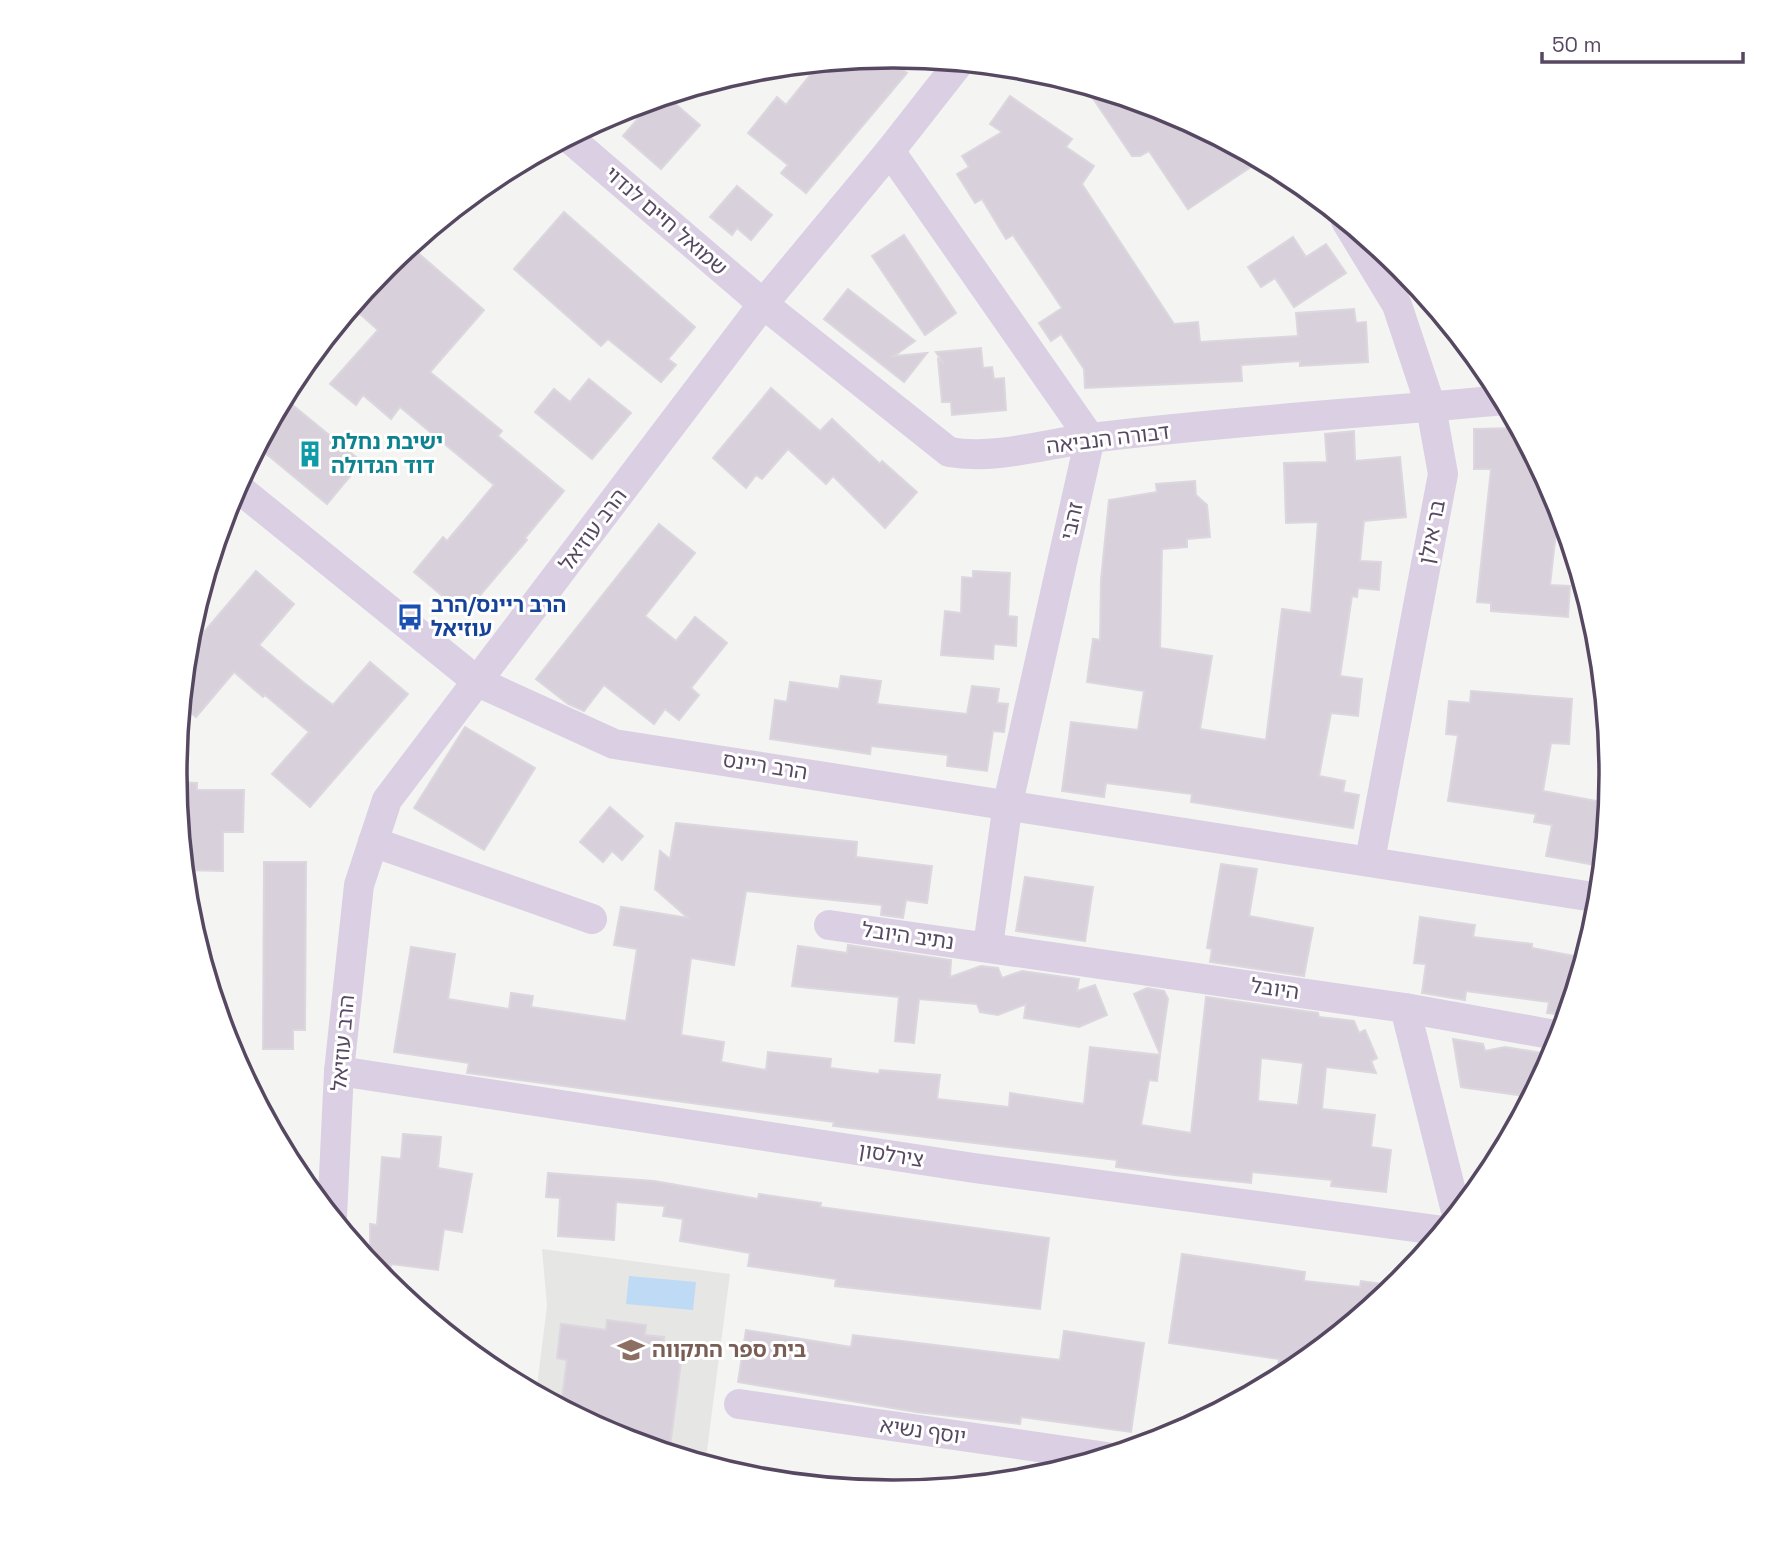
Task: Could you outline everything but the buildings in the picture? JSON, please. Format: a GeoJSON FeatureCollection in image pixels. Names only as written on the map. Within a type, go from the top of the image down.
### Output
{"type":"FeatureCollection","features":[{"type":"Feature","properties":{"kind":"street","name":"הרב עוזיאל"},"geometry":{"type":"LineString","coordinates":[[331,1201],[339,1071],[359,885],[387,800],[763,304],[953,71]]}},
{"type":"Feature","properties":{"kind":"street","name":"שמואל חיים לנדוי"},"geometry":{"type":"LineString","coordinates":[[576,143],[763,304]]}},
{"type":"Feature","properties":{"kind":"street"},"geometry":{"type":"LineString","coordinates":[[890,151],[1090,438]]}},
{"type":"Feature","properties":{"kind":"street","name":"בר אילן"},"geometry":{"type":"LineString","coordinates":[[1361,245],[1396,305],[1432,407],[1443,474],[1370,860]]}},
{"type":"Feature","properties":{"kind":"street","name":"דבורה הנביאה"},"geometry":{"type":"LineString","coordinates":[[763,304],[949,452],[965,455],[1009,452],[1090,438],[1493,401]]}},
{"type":"Feature","properties":{"kind":"street","name":"זהבי"},"geometry":{"type":"LineString","coordinates":[[988,946],[1008,803],[1090,438]]}},
{"type":"Feature","properties":{"kind":"street","name":"הרב ריינס"},"geometry":{"type":"LineString","coordinates":[[246,493],[478,682],[614,744],[1008,803],[1589,896]]}},
{"type":"Feature","properties":{"kind":"street"},"geometry":{"type":"LineString","coordinates":[[373,842],[593,919]]}},
{"type":"Feature","properties":{"kind":"street","name":"נתיב היובל"},"geometry":{"type":"LineString","coordinates":[[829,925],[988,946]]}},
{"type":"Feature","properties":{"kind":"street","name":"היובל"},"geometry":{"type":"LineString","coordinates":[[988,946],[1405,1008],[1550,1033]]}},
{"type":"Feature","properties":{"kind":"street"},"geometry":{"type":"LineString","coordinates":[[1405,1008],[1454,1204]]}},
{"type":"Feature","properties":{"kind":"street","name":"צירלסון"},"geometry":{"type":"LineString","coordinates":[[339,1071],[974,1168],[1433,1229]]}},
{"type":"Feature","properties":{"kind":"street","name":"יוסף נשיא"},"geometry":{"type":"LineString","coordinates":[[739,1404],[1086,1454]]}},
{"type":"Feature","properties":{"kind":"shaded area","name":"בית ספר התקווה"},"geometry":{"type":"Polygon","coordinates":[[[542,1249],[730,1274],[706,1456],[623,1427],[537,1384],[547,1306],[542,1249]]]}},
{"type":"Feature","properties":{"kind":"shaded area"},"geometry":{"type":"Polygon","coordinates":[[[629,1276],[696,1282],[693,1310],[626,1304],[629,1276]]]}},
{"type":"Feature","properties":{"kind":"place","name":"ישיבת נחלת דוד הגדולה"},"geometry":{"type":"Point","coordinates":[310,454]}},
{"type":"Feature","properties":{"kind":"place","name":"הרב ריינס/הרב עוזיאל"},"geometry":{"type":"Point","coordinates":[410,617]}},
{"type":"Feature","properties":{"kind":"place","name":"בית ספר התקווה"},"geometry":{"type":"Point","coordinates":[631,1350]}}]}
